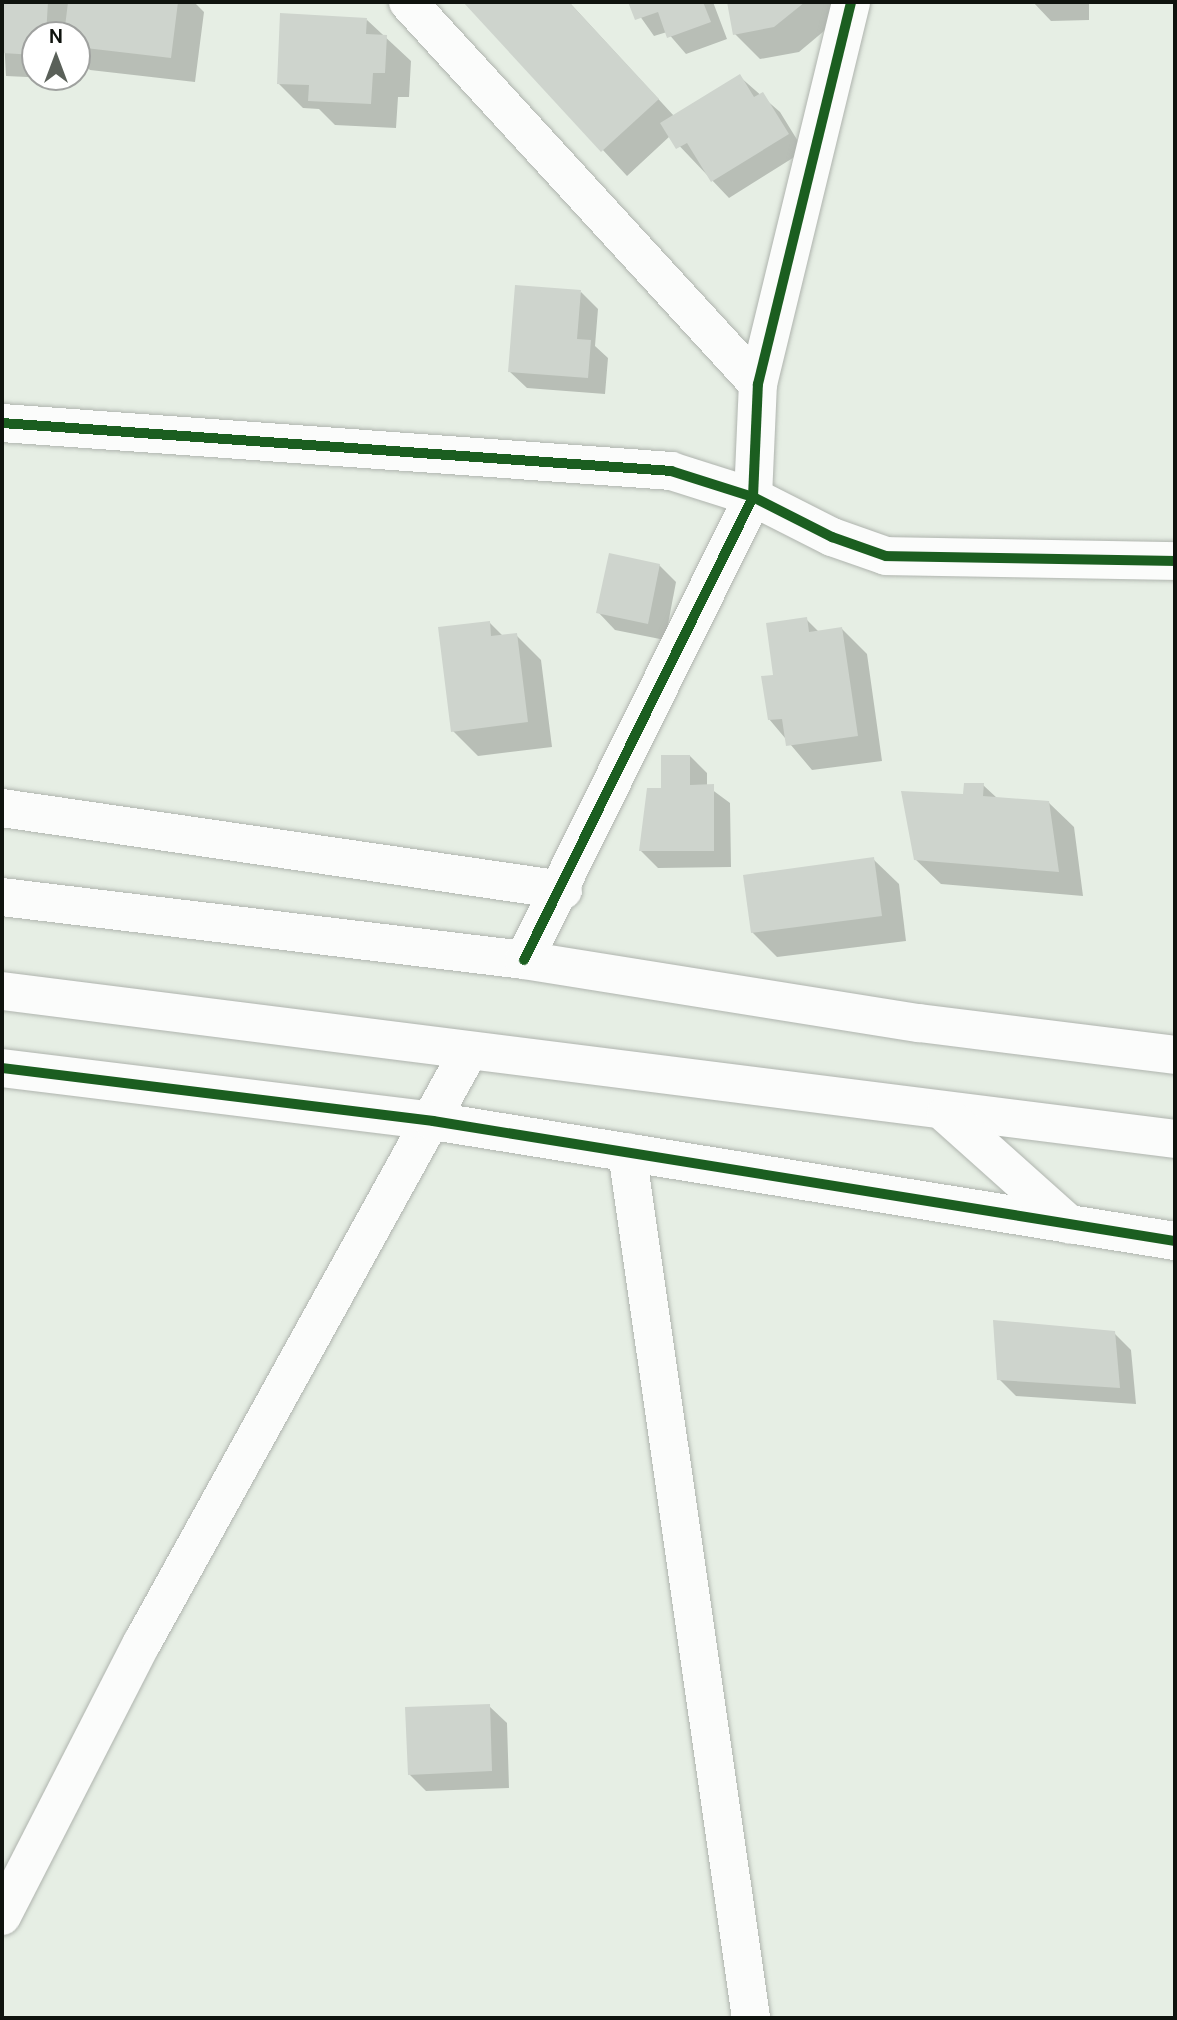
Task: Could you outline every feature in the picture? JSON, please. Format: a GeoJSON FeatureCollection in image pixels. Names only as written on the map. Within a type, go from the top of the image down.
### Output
{"type":"FeatureCollection","features":[{"type":"Feature","properties":{"kind":"main road"},"geometry":{"type":"LineString","coordinates":[[408,2],[758,384]]}},
{"type":"Feature","properties":{"kind":"main road"},"geometry":{"type":"LineString","coordinates":[[524,960],[563,890],[753,497],[758,384],[851,2]]}},
{"type":"Feature","properties":{"kind":"main road"},"geometry":{"type":"LineString","coordinates":[[2,424],[671,471],[753,497],[832,537],[886,556],[1175,561]]}},
{"type":"Feature","properties":{"kind":"main road"},"geometry":{"type":"LineString","coordinates":[[2,808],[563,890]]}},
{"type":"Feature","properties":{"kind":"main road"},"geometry":{"type":"LineString","coordinates":[[2,897],[524,960],[919,1023],[1175,1055]]}},
{"type":"Feature","properties":{"kind":"main road"},"geometry":{"type":"LineString","coordinates":[[2,991],[946,1114],[1175,1139]]}},
{"type":"Feature","properties":{"kind":"main road"},"geometry":{"type":"LineString","coordinates":[[2,1916],[142,1643],[433,1121],[469,1051]]}},
{"type":"Feature","properties":{"kind":"main road"},"geometry":{"type":"LineString","coordinates":[[2,1068],[433,1121],[1175,1241]]}},
{"type":"Feature","properties":{"kind":"main road"},"geometry":{"type":"LineString","coordinates":[[946,1114],[1070,1225]]}},
{"type":"Feature","properties":{"kind":"main road"},"geometry":{"type":"LineString","coordinates":[[627,1152],[751,2018]]}},
{"type":"Feature","properties":{"kind":"building"},"geometry":{"type":"Polygon","coordinates":[[[2,2],[48,2],[47,21],[21,21],[21,54],[2,53],[2,2]]]}},
{"type":"Feature","properties":{"kind":"building"},"geometry":{"type":"Polygon","coordinates":[[[68,2],[178,2],[171,58],[91,49],[91,21],[66,21],[68,2]]]}},
{"type":"Feature","properties":{"kind":"building"},"geometry":{"type":"Polygon","coordinates":[[[463,2],[569,2],[659,99],[601,152],[463,2]]]}},
{"type":"Feature","properties":{"kind":"building"},"geometry":{"type":"Polygon","coordinates":[[[628,2],[703,2],[711,22],[667,38],[658,12],[635,20],[628,2]]]}},
{"type":"Feature","properties":{"kind":"building"},"geometry":{"type":"Polygon","coordinates":[[[727,2],[805,2],[774,27],[733,35],[727,2]]]}},
{"type":"Feature","properties":{"kind":"building"},"geometry":{"type":"Polygon","coordinates":[[[280,13],[367,18],[366,34],[387,35],[385,73],[373,73],[371,104],[308,101],[309,85],[277,84],[280,13]]]}},
{"type":"Feature","properties":{"kind":"building"},"geometry":{"type":"Polygon","coordinates":[[[740,74],[754,97],[763,92],[789,134],[711,182],[687,143],[676,149],[660,123],[740,74]]]}},
{"type":"Feature","properties":{"kind":"building"},"geometry":{"type":"Polygon","coordinates":[[[515,285],[581,290],[577,339],[591,340],[588,378],[508,372],[515,285]]]}},
{"type":"Feature","properties":{"kind":"building"},"geometry":{"type":"Polygon","coordinates":[[[609,553],[660,564],[648,624],[596,613],[609,553]]]}},
{"type":"Feature","properties":{"kind":"building"},"geometry":{"type":"Polygon","coordinates":[[[807,617],[809,632],[842,627],[858,736],[786,746],[782,719],[768,720],[761,676],[773,675],[766,623],[807,617]]]}},
{"type":"Feature","properties":{"kind":"building"},"geometry":{"type":"Polygon","coordinates":[[[490,621],[491,636],[517,633],[528,722],[451,732],[438,627],[490,621]]]}},
{"type":"Feature","properties":{"kind":"building"},"geometry":{"type":"Polygon","coordinates":[[[661,755],[690,755],[690,785],[714,784],[714,851],[639,851],[647,788],[661,788],[661,755]]]}},
{"type":"Feature","properties":{"kind":"building"},"geometry":{"type":"Polygon","coordinates":[[[964,783],[984,783],[983,796],[1049,801],[1059,872],[914,860],[901,791],[963,794],[964,783]]]}},
{"type":"Feature","properties":{"kind":"building"},"geometry":{"type":"Polygon","coordinates":[[[874,857],[882,916],[751,933],[743,875],[874,857]]]}},
{"type":"Feature","properties":{"kind":"building"},"geometry":{"type":"Polygon","coordinates":[[[993,1320],[1115,1331],[1120,1388],[997,1380],[993,1320]]]}},
{"type":"Feature","properties":{"kind":"building"},"geometry":{"type":"Polygon","coordinates":[[[490,1704],[492,1771],[408,1775],[405,1707],[490,1704]]]}},
{"type":"Feature","properties":{"kind":"cycle path"},"geometry":{"type":"LineString","coordinates":[[524,960],[753,497],[758,384],[851,2]]}},
{"type":"Feature","properties":{"kind":"cycle path"},"geometry":{"type":"LineString","coordinates":[[2,423],[671,471],[753,497],[832,537],[886,556],[1175,561]]}},
{"type":"Feature","properties":{"kind":"cycle path"},"geometry":{"type":"LineString","coordinates":[[2,1068],[433,1121],[1175,1241]]}}]}
